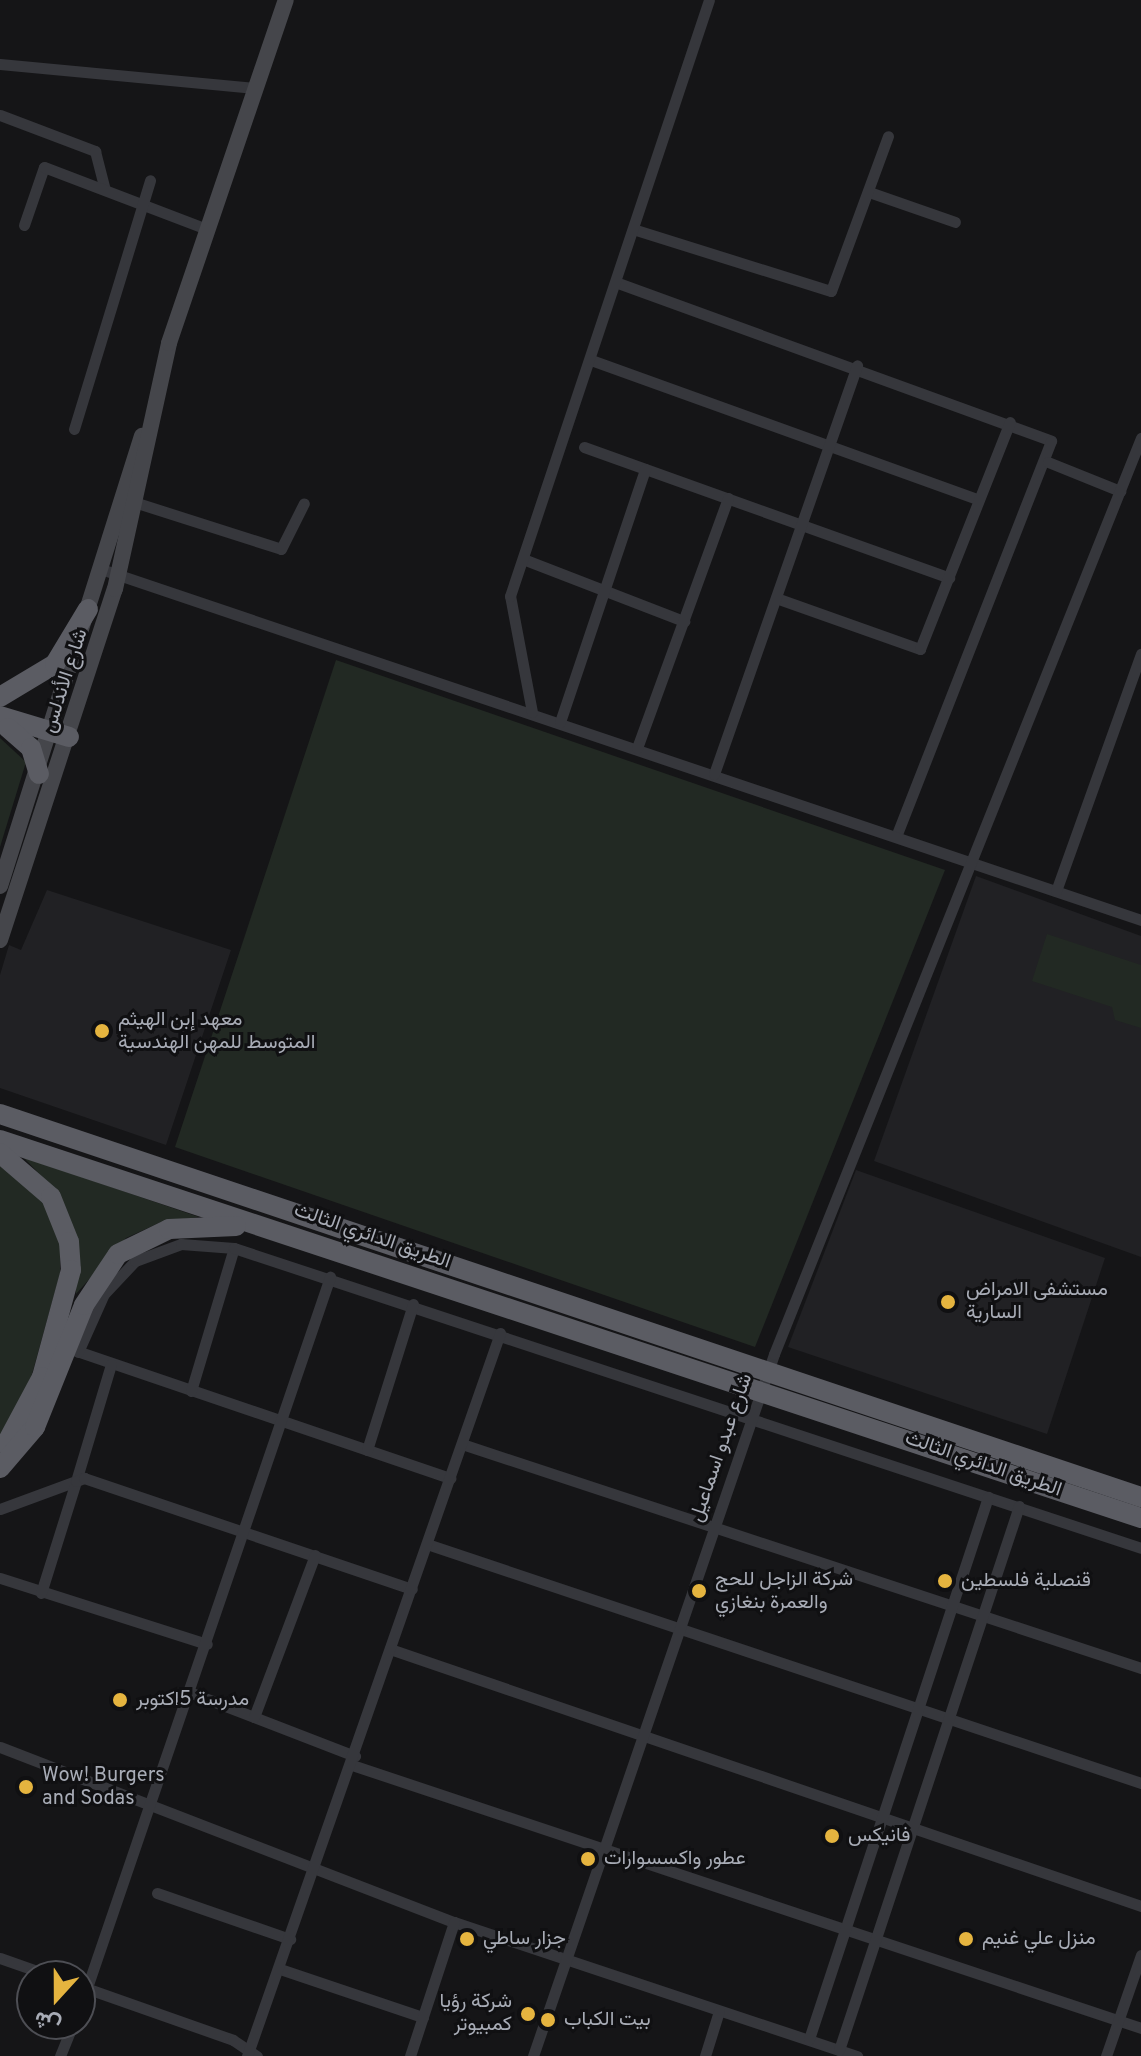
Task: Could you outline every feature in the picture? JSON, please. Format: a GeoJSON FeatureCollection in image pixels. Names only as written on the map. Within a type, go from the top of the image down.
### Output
{"type":"FeatureCollection","features":[{"type":"Feature","properties":{"kind":"highway"},"geometry":{"type":"LineString","coordinates":[[0,697],[55,664],[88,609]]}},
{"type":"Feature","properties":{"kind":"highway"},"geometry":{"type":"LineString","coordinates":[[3,723],[59,739]]}},
{"type":"Feature","properties":{"kind":"highway"},"geometry":{"type":"LineString","coordinates":[[3,723],[31,748],[39,774]]}},
{"type":"Feature","properties":{"kind":"highway","name":"الطريق الدائري الثالث"},"geometry":{"type":"LineString","coordinates":[[0,1114],[741,1374]]}},
{"type":"Feature","properties":{"kind":"highway","name":"الطريق الدائري الثالث"},"geometry":{"type":"LineString","coordinates":[[0,1140],[258,1226],[741,1374]]}},
{"type":"Feature","properties":{"kind":"highway"},"geometry":{"type":"LineString","coordinates":[[0,1153],[51,1197],[69,1242],[71,1270],[42,1377],[0,1450]]}},
{"type":"Feature","properties":{"kind":"highway"},"geometry":{"type":"LineString","coordinates":[[0,1468],[35,1427],[73,1350],[99,1277],[144,1238],[193,1224],[258,1226]]}},
{"type":"Feature","properties":{"kind":"highway"},"geometry":{"type":"LineString","coordinates":[[741,1374],[781,1387]]}},
{"type":"Feature","properties":{"kind":"highway","name":"الطريق الدائري الثالث"},"geometry":{"type":"LineString","coordinates":[[781,1387],[1141,1497]]}},
{"type":"Feature","properties":{"kind":"highway","name":"الطريق الدائري الثالث"},"geometry":{"type":"LineString","coordinates":[[781,1387],[1141,1518]]}},
{"type":"Feature","properties":{"kind":"main road","name":"شارع الأندلس"},"geometry":{"type":"LineString","coordinates":[[0,886],[39,774],[59,739],[88,609],[206,229],[286,0]]}},
{"type":"Feature","properties":{"kind":"main road","name":"شارع الأندلس"},"geometry":{"type":"LineString","coordinates":[[0,940],[59,739],[119,574],[147,427]]}},
{"type":"Feature","properties":{"kind":"street"},"geometry":{"type":"LineString","coordinates":[[532,712],[509,614],[523,559],[636,230],[709,0]]}},
{"type":"Feature","properties":{"kind":"street"},"geometry":{"type":"LineString","coordinates":[[0,64],[255,88]]}},
{"type":"Feature","properties":{"kind":"street"},"geometry":{"type":"LineString","coordinates":[[0,115],[95,151],[105,190]]}},
{"type":"Feature","properties":{"kind":"street"},"geometry":{"type":"LineString","coordinates":[[636,230],[826,293],[834,289],[888,136]]}},
{"type":"Feature","properties":{"kind":"street"},"geometry":{"type":"LineString","coordinates":[[24,225],[44,167],[206,229]]}},
{"type":"Feature","properties":{"kind":"street"},"geometry":{"type":"LineString","coordinates":[[74,429],[150,180]]}},
{"type":"Feature","properties":{"kind":"street"},"geometry":{"type":"LineString","coordinates":[[869,192],[955,222]]}},
{"type":"Feature","properties":{"kind":"street"},"geometry":{"type":"LineString","coordinates":[[618,283],[857,365],[1048,437],[1048,462],[896,837]]}},
{"type":"Feature","properties":{"kind":"street"},"geometry":{"type":"LineString","coordinates":[[591,360],[979,500]]}},
{"type":"Feature","properties":{"kind":"street"},"geometry":{"type":"LineString","coordinates":[[714,774],[857,365]]}},
{"type":"Feature","properties":{"kind":"street"},"geometry":{"type":"LineString","coordinates":[[776,598],[918,651],[1010,422]]}},
{"type":"Feature","properties":{"kind":"street","name":"شارع عبدو اسماعيل"},"geometry":{"type":"LineString","coordinates":[[533,2056],[750,1421],[1141,438]]}},
{"type":"Feature","properties":{"kind":"street"},"geometry":{"type":"LineString","coordinates":[[584,447],[949,578]]}},
{"type":"Feature","properties":{"kind":"street"},"geometry":{"type":"LineString","coordinates":[[1048,462],[1120,491]]}},
{"type":"Feature","properties":{"kind":"street"},"geometry":{"type":"LineString","coordinates":[[560,722],[645,469]]}},
{"type":"Feature","properties":{"kind":"street"},"geometry":{"type":"LineString","coordinates":[[637,748],[728,498]]}},
{"type":"Feature","properties":{"kind":"street"},"geometry":{"type":"LineString","coordinates":[[134,502],[281,549],[304,503]]}},
{"type":"Feature","properties":{"kind":"street"},"geometry":{"type":"LineString","coordinates":[[523,559],[684,621]]}},
{"type":"Feature","properties":{"kind":"street"},"geometry":{"type":"LineString","coordinates":[[101,569],[1141,920]]}},
{"type":"Feature","properties":{"kind":"street"},"geometry":{"type":"LineString","coordinates":[[1056,891],[1141,654]]}},
{"type":"Feature","properties":{"kind":"street"},"geometry":{"type":"LineString","coordinates":[[450,1478],[73,1350],[104,1294],[135,1261],[181,1244],[234,1248],[413,1304],[750,1421],[1141,1548]]}},
{"type":"Feature","properties":{"kind":"street"},"geometry":{"type":"LineString","coordinates":[[191,1391],[234,1248]]}},
{"type":"Feature","properties":{"kind":"street"},"geometry":{"type":"LineString","coordinates":[[94,1960],[207,1644],[278,1421],[330,1277]]}},
{"type":"Feature","properties":{"kind":"street"},"geometry":{"type":"LineString","coordinates":[[367,1450],[413,1304]]}},
{"type":"Feature","properties":{"kind":"street"},"geometry":{"type":"LineString","coordinates":[[96,1992],[251,2054],[500,1333]]}},
{"type":"Feature","properties":{"kind":"street"},"geometry":{"type":"LineString","coordinates":[[41,1593],[111,1364]]}},
{"type":"Feature","properties":{"kind":"street"},"geometry":{"type":"LineString","coordinates":[[462,1444],[984,1613],[1141,1668]]}},
{"type":"Feature","properties":{"kind":"street"},"geometry":{"type":"LineString","coordinates":[[0,1509],[76,1481],[244,1530],[412,1589]]}},
{"type":"Feature","properties":{"kind":"street"},"geometry":{"type":"LineString","coordinates":[[809,2039],[921,1711],[988,1497]]}},
{"type":"Feature","properties":{"kind":"street"},"geometry":{"type":"LineString","coordinates":[[839,2050],[1019,1506]]}},
{"type":"Feature","properties":{"kind":"street"},"geometry":{"type":"LineString","coordinates":[[427,1544],[1141,1783]]}},
{"type":"Feature","properties":{"kind":"street"},"geometry":{"type":"LineString","coordinates":[[254,1717],[315,1555]]}},
{"type":"Feature","properties":{"kind":"street"},"geometry":{"type":"LineString","coordinates":[[0,1578],[207,1644]]}},
{"type":"Feature","properties":{"kind":"street"},"geometry":{"type":"LineString","coordinates":[[390,1649],[642,1739],[913,1827],[1141,1906]]}},
{"type":"Feature","properties":{"kind":"street"},"geometry":{"type":"LineString","coordinates":[[189,1692],[354,1760],[1141,2028]]}},
{"type":"Feature","properties":{"kind":"street"},"geometry":{"type":"LineString","coordinates":[[0,1747],[286,1852],[314,1869],[454,1922],[857,2056]]}},
{"type":"Feature","properties":{"kind":"street"},"geometry":{"type":"LineString","coordinates":[[157,1893],[290,1939]]}},
{"type":"Feature","properties":{"kind":"street"},"geometry":{"type":"LineString","coordinates":[[410,2056],[454,1922]]}},
{"type":"Feature","properties":{"kind":"street"},"geometry":{"type":"LineString","coordinates":[[1106,2056],[1141,1955]]}},
{"type":"Feature","properties":{"kind":"street"},"geometry":{"type":"LineString","coordinates":[[280,1969],[423,2017]]}},
{"type":"Feature","properties":{"kind":"street"},"geometry":{"type":"LineString","coordinates":[[705,2056],[719,2011]]}},
{"type":"Feature","properties":{"kind":"shaded area"},"geometry":{"type":"Polygon","coordinates":[[[336,660],[945,870],[755,1347],[175,1147],[336,660]]]}},
{"type":"Feature","properties":{"kind":"shaded area"},"geometry":{"type":"Polygon","coordinates":[[[0,738],[26,762],[0,847],[0,738]]]}},
{"type":"Feature","properties":{"kind":"shaded area"},"geometry":{"type":"Polygon","coordinates":[[[976,876],[1141,936],[1141,1257],[874,1161],[976,876]]]}},
{"type":"Feature","properties":{"kind":"shaded area","name":"معهد إبن الهيثم المتوسط للمهن الهندسية"},"geometry":{"type":"Polygon","coordinates":[[[47,890],[231,950],[166,1145],[0,1088],[0,975],[9,945],[21,950],[47,890]]]}},
{"type":"Feature","properties":{"kind":"shaded area"},"geometry":{"type":"Polygon","coordinates":[[[1047,934],[1141,965],[1141,1028],[1115,1020],[1112,1007],[1032,981],[1047,934]]]}},
{"type":"Feature","properties":{"kind":"shaded area"},"geometry":{"type":"Polygon","coordinates":[[[23,1157],[199,1217],[161,1222],[126,1238],[76,1294],[76,1254],[56,1191],[23,1157]]]}},
{"type":"Feature","properties":{"kind":"shaded area"},"geometry":{"type":"Polygon","coordinates":[[[0,1163],[44,1203],[60,1242],[60,1274],[27,1392],[0,1437],[0,1163]]]}},
{"type":"Feature","properties":{"kind":"shaded area","name":"مستشفى الامراض السارية"},"geometry":{"type":"Polygon","coordinates":[[[856,1170],[1105,1258],[1047,1434],[788,1347],[856,1170]]]}},
{"type":"Feature","properties":{"kind":"place","name":"معهد إبن الهيثم المتوسط للمهن الهندسية"},"geometry":{"type":"Point","coordinates":[102,1031]}},
{"type":"Feature","properties":{"kind":"place","name":"مستشفى الامراض السارية"},"geometry":{"type":"Point","coordinates":[948,1302]}},
{"type":"Feature","properties":{"kind":"place","name":"قنصلية فلسطين"},"geometry":{"type":"Point","coordinates":[945,1581]}},
{"type":"Feature","properties":{"kind":"place","name":"شركة الزاجل للحج والعمرة بنغازي"},"geometry":{"type":"Point","coordinates":[699,1591]}},
{"type":"Feature","properties":{"kind":"place","name":"مدرسة 5اكتوبر"},"geometry":{"type":"Point","coordinates":[120,1700]}},
{"type":"Feature","properties":{"kind":"place","name":"Wow! Burgers and Sodas"},"geometry":{"type":"Point","coordinates":[26,1787]}},
{"type":"Feature","properties":{"kind":"place","name":"فانيكس"},"geometry":{"type":"Point","coordinates":[832,1836]}},
{"type":"Feature","properties":{"kind":"place","name":"عطور واكسسوارات"},"geometry":{"type":"Point","coordinates":[588,1859]}},
{"type":"Feature","properties":{"kind":"place","name":"جزار ساطي"},"geometry":{"type":"Point","coordinates":[467,1939]}},
{"type":"Feature","properties":{"kind":"place","name":"منزل علي غنيم"},"geometry":{"type":"Point","coordinates":[966,1939]}},
{"type":"Feature","properties":{"kind":"place","name":"شركة رؤيا كمبيوتر"},"geometry":{"type":"Point","coordinates":[528,2014]}},
{"type":"Feature","properties":{"kind":"place","name":"بيت الكباب"},"geometry":{"type":"Point","coordinates":[548,2020]}}]}
